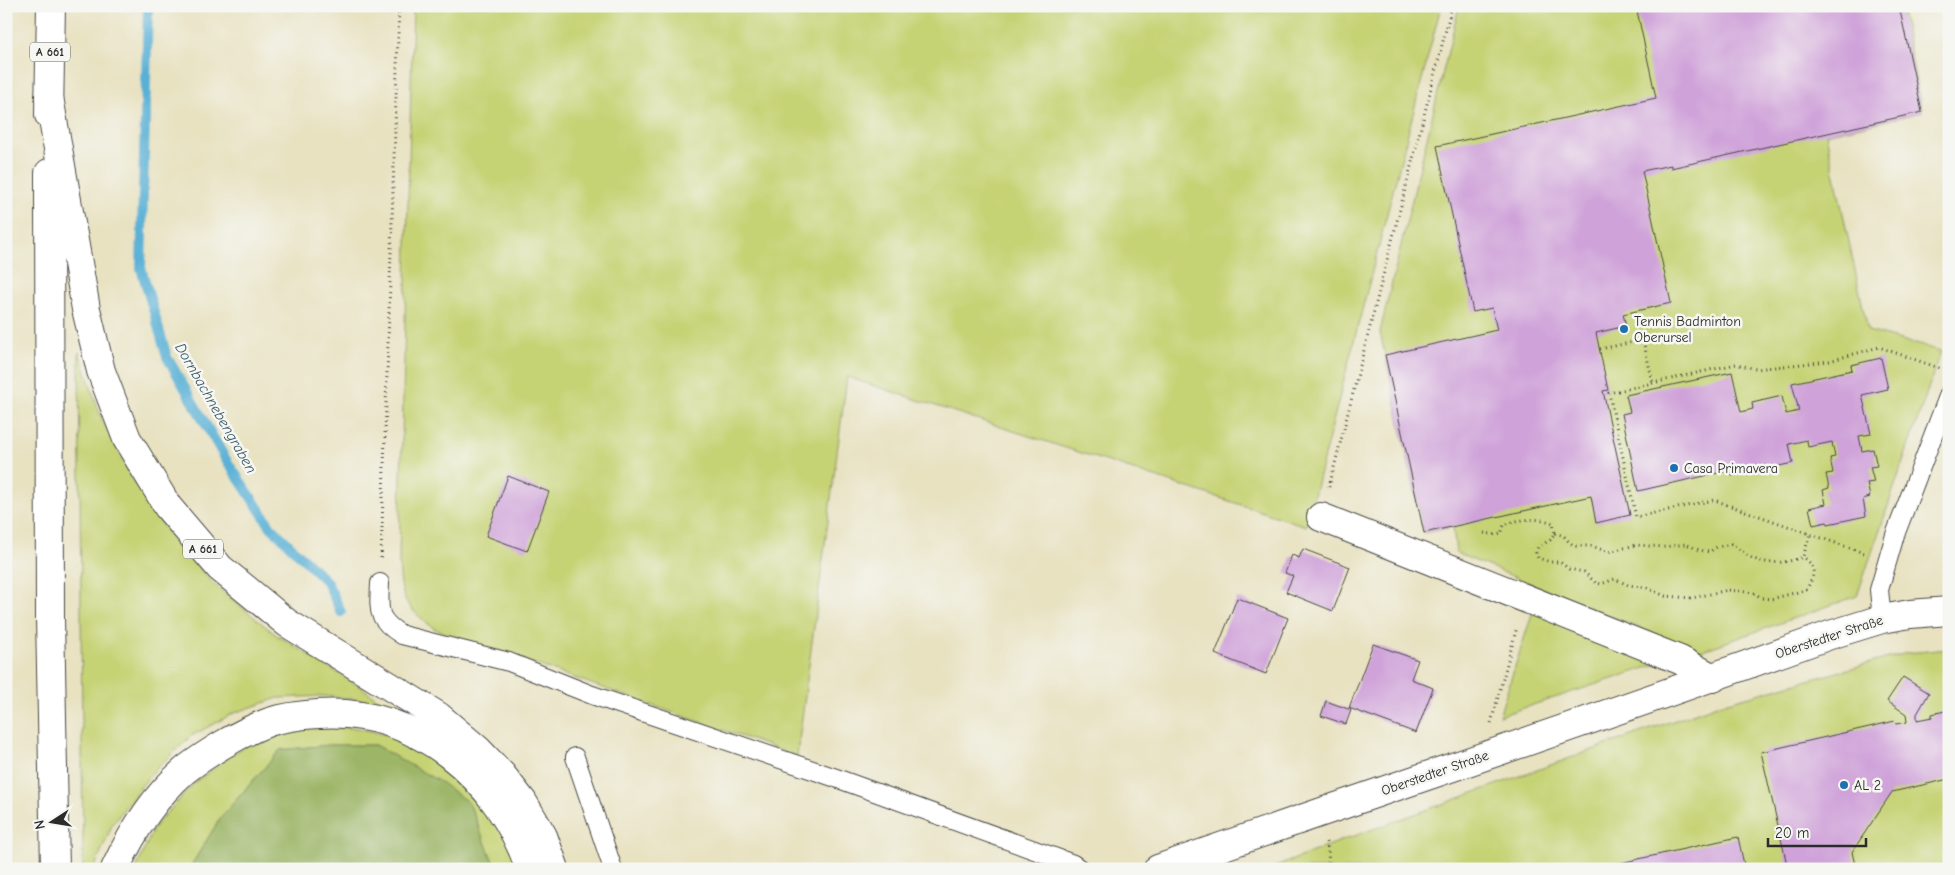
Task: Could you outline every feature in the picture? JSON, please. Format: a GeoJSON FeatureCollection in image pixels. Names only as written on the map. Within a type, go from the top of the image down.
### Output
{"type":"FeatureCollection","features":[{"type":"Feature","properties":{"kind":"main road","name":"A 661"},"geometry":{"type":"LineString","coordinates":[[51,6],[49,97],[50,617],[55,869]]}},
{"type":"Feature","properties":{"kind":"main road","name":"A 661"},"geometry":{"type":"LineString","coordinates":[[49,97],[86,309],[101,371],[127,439],[168,507],[220,568],[287,623],[438,716],[478,750],[502,775],[523,802],[543,836],[555,869]]}},
{"type":"Feature","properties":{"kind":"main road"},"geometry":{"type":"LineString","coordinates":[[1321,517],[1680,660],[1713,678]]}},
{"type":"Feature","properties":{"kind":"main road","name":"Oberstedter Straße"},"geometry":{"type":"LineString","coordinates":[[1158,869],[1316,813],[1713,678],[1830,635],[1882,619],[1910,614],[1949,611]]}},
{"type":"Feature","properties":{"kind":"main road"},"geometry":{"type":"LineString","coordinates":[[115,869],[140,822],[161,794],[191,766],[239,735],[270,722],[300,715],[330,713],[360,714],[399,725],[431,741],[457,760],[484,787],[507,817],[523,849],[530,869]]}},
{"type":"Feature","properties":{"kind":"lane"},"geometry":{"type":"LineString","coordinates":[[1882,619],[1879,590],[1896,536],[1949,394]]}},
{"type":"Feature","properties":{"kind":"lane"},"geometry":{"type":"LineString","coordinates":[[380,583],[379,611],[387,625],[402,635],[508,662],[592,696],[836,778],[1064,861],[1080,869]]}},
{"type":"Feature","properties":{"kind":"lane"},"geometry":{"type":"LineString","coordinates":[[575,757],[613,869]]}},
{"type":"Feature","properties":{"kind":"path"},"geometry":{"type":"LineString","coordinates":[[380,583],[399,6]]}},
{"type":"Feature","properties":{"kind":"path"},"geometry":{"type":"LineString","coordinates":[[1321,517],[1452,6]]}},
{"type":"Feature","properties":{"kind":"path"},"geometry":{"type":"LineString","coordinates":[[1600,349],[1642,340],[1653,383]]}},
{"type":"Feature","properties":{"kind":"path"},"geometry":{"type":"LineString","coordinates":[[1888,562],[1714,500],[1636,517],[1609,393],[1736,364],[1756,369],[1829,361],[1879,347],[1949,372]]}},
{"type":"Feature","properties":{"kind":"path"},"geometry":{"type":"LineString","coordinates":[[1484,534],[1501,534],[1504,525],[1509,522],[1545,519],[1553,523],[1556,533]]}},
{"type":"Feature","properties":{"kind":"path"},"geometry":{"type":"LineString","coordinates":[[1556,533],[1564,536],[1570,543],[1576,546],[1592,546],[1608,552],[1636,545],[1664,546],[1686,544],[1709,552],[1716,547],[1731,544],[1752,558],[1771,563],[1787,562],[1803,557]]}},
{"type":"Feature","properties":{"kind":"path"},"geometry":{"type":"LineString","coordinates":[[1556,533],[1550,540],[1538,547],[1536,553],[1538,558],[1551,562],[1560,562],[1569,568],[1584,572],[1596,584],[1615,579],[1628,585],[1648,588],[1665,596],[1692,598],[1728,590],[1755,593],[1761,598],[1771,599],[1806,590],[1812,581],[1814,570],[1810,562],[1803,557]]}},
{"type":"Feature","properties":{"kind":"path"},"geometry":{"type":"LineString","coordinates":[[1803,557],[1810,534]]}},
{"type":"Feature","properties":{"kind":"path"},"geometry":{"type":"LineString","coordinates":[[1481,758],[1525,598]]}},
{"type":"Feature","properties":{"kind":"path"},"geometry":{"type":"LineString","coordinates":[[1328,849],[1329,869]]}},
{"type":"Feature","properties":{"kind":"green space"},"geometry":{"type":"Polygon","coordinates":[[[413,6],[1441,6],[1306,526],[847,377],[797,756],[435,629],[416,613],[405,600],[401,583],[399,558],[413,6]]]}},
{"type":"Feature","properties":{"kind":"green space","name":"Tennis Badminton Oberursel"},"geometry":{"type":"Polygon","coordinates":[[[1459,6],[1901,6],[1922,112],[1826,134],[1868,331],[1941,351],[1857,596],[1698,652],[1456,553],[1453,527],[1424,533],[1380,332],[1459,6]]]}},
{"type":"Feature","properties":{"kind":"green space"},"geometry":{"type":"Polygon","coordinates":[[[79,352],[101,417],[133,481],[174,542],[217,587],[275,634],[382,702],[324,696],[278,698],[234,713],[191,736],[151,774],[113,823],[94,869],[83,869],[79,352]]]}},
{"type":"Feature","properties":{"kind":"green space"},"geometry":{"type":"Polygon","coordinates":[[[1533,611],[1661,663],[1499,716],[1533,611]]]}},
{"type":"Feature","properties":{"kind":"green space"},"geometry":{"type":"Polygon","coordinates":[[[1949,649],[1949,869],[1270,869],[1343,840],[1717,705],[1907,653],[1949,649]]]}},
{"type":"Feature","properties":{"kind":"green space"},"geometry":{"type":"Polygon","coordinates":[[[303,727],[357,728],[409,740],[453,767],[492,807],[524,869],[496,869],[469,803],[375,745],[329,745],[280,750],[221,817],[189,869],[136,869],[154,827],[195,782],[243,747],[303,727]]]}},
{"type":"Feature","properties":{"kind":"green space"},"geometry":{"type":"Polygon","coordinates":[[[329,745],[375,745],[442,783],[469,803],[496,869],[189,869],[221,817],[280,750],[329,745]]]}},
{"type":"Feature","properties":{"kind":"building"},"geometry":{"type":"Polygon","coordinates":[[[1636,6],[1899,6],[1922,112],[1671,168],[1671,165],[1642,171],[1671,303],[1623,314],[1626,326],[1596,333],[1608,390],[1603,391],[1630,515],[1596,523],[1591,496],[1424,533],[1385,355],[1497,330],[1492,308],[1473,312],[1437,146],[1656,98],[1636,6]]]}},
{"type":"Feature","properties":{"kind":"building"},"geometry":{"type":"Polygon","coordinates":[[[1881,358],[1888,389],[1862,395],[1871,434],[1859,436],[1862,451],[1873,449],[1877,466],[1870,467],[1874,482],[1867,483],[1870,497],[1863,499],[1866,516],[1828,524],[1827,522],[1813,525],[1809,508],[1826,504],[1823,490],[1829,488],[1826,474],[1833,473],[1830,458],[1835,457],[1832,442],[1808,447],[1807,440],[1789,444],[1793,463],[1732,476],[1731,470],[1638,491],[1622,414],[1630,412],[1626,395],[1732,372],[1741,412],[1753,409],[1752,403],[1782,396],[1786,414],[1799,411],[1792,383],[1852,370],[1851,365],[1881,358]]]}},
{"type":"Feature","properties":{"kind":"building"},"geometry":{"type":"Polygon","coordinates":[[[508,476],[549,492],[527,551],[486,536],[508,476]]]}},
{"type":"Feature","properties":{"kind":"building"},"geometry":{"type":"Polygon","coordinates":[[[1303,549],[1350,567],[1333,611],[1286,592],[1293,576],[1285,573],[1292,555],[1299,558],[1303,549]]]}},
{"type":"Feature","properties":{"kind":"building"},"geometry":{"type":"Polygon","coordinates":[[[1237,598],[1288,618],[1266,674],[1215,654],[1237,598]]]}},
{"type":"Feature","properties":{"kind":"building"},"geometry":{"type":"Polygon","coordinates":[[[1373,644],[1418,660],[1411,679],[1433,688],[1416,733],[1349,708],[1373,644]]]}},
{"type":"Feature","properties":{"kind":"building","name":"AL 2"},"geometry":{"type":"Polygon","coordinates":[[[1903,677],[1929,693],[1917,714],[1917,720],[1932,717],[1932,714],[1949,710],[1949,779],[1892,792],[1852,852],[1856,869],[1788,869],[1761,752],[1895,721],[1896,724],[1907,722],[1906,714],[1887,701],[1903,677]]]}},
{"type":"Feature","properties":{"kind":"building"},"geometry":{"type":"Polygon","coordinates":[[[1326,701],[1351,710],[1346,724],[1321,716],[1326,701]]]}},
{"type":"Feature","properties":{"kind":"building"},"geometry":{"type":"Polygon","coordinates":[[[1738,837],[1745,869],[1598,869],[1598,868],[1738,837]]]}},
{"type":"Feature","properties":{"kind":"waterway","name":"Dornbachnebengraben"},"geometry":{"type":"LineString","coordinates":[[148,6],[141,268],[167,357],[225,458],[271,527],[327,582],[341,612]]}},
{"type":"Feature","properties":{"kind":"place","name":"Tennis Badminton Oberursel"},"geometry":{"type":"Point","coordinates":[1624,329]}},
{"type":"Feature","properties":{"kind":"place","name":"Casa Primavera"},"geometry":{"type":"Point","coordinates":[1674,468]}},
{"type":"Feature","properties":{"kind":"place","name":"AL 2"},"geometry":{"type":"Point","coordinates":[1844,785]}}]}
